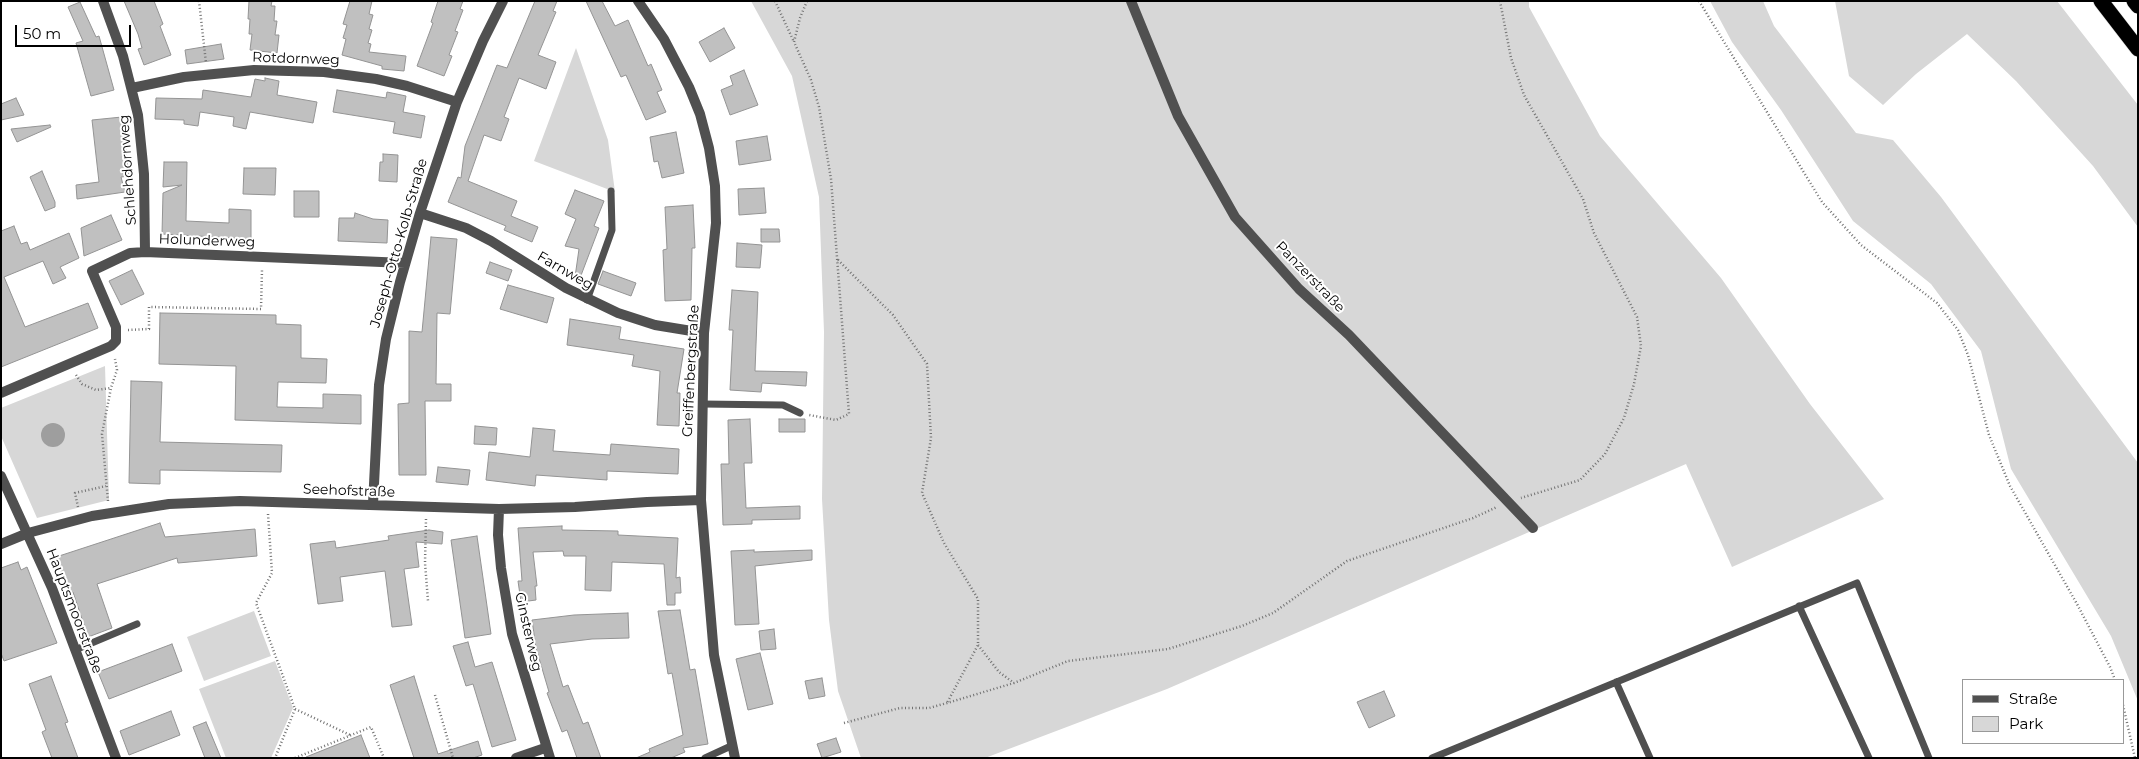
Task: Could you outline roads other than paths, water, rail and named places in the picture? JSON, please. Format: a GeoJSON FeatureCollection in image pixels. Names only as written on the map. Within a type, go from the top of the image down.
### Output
{"type":"FeatureCollection","features":[{"type":"Feature","properties":{"kind":"highway"},"geometry":{"type":"LineString","coordinates":[[2101,1],[2138,49]]}},
{"type":"Feature","properties":{"kind":"highway"},"geometry":{"type":"LineString","coordinates":[[2134,1],[2138,6]]}},
{"type":"Feature","properties":{"kind":"street","name":"Schlehdornweg"},"geometry":{"type":"LineString","coordinates":[[103,1],[112,22],[132,88],[142,140],[146,220],[145,252]]}},
{"type":"Feature","properties":{"kind":"street","name":"Joseph-Otto-Kolb-Straße"},"geometry":{"type":"LineString","coordinates":[[373,504],[379,385],[386,339],[405,263],[457,102],[483,41],[503,1]]}},
{"type":"Feature","properties":{"kind":"street","name":"Greiffenbergstraße"},"geometry":{"type":"LineString","coordinates":[[638,1],[664,38],[689,87],[700,114],[709,148],[715,186],[716,223],[704,333],[701,500],[714,649],[731,746],[735,758]]}},
{"type":"Feature","properties":{"kind":"street","name":"Panzerstraße"},"geometry":{"type":"LineString","coordinates":[[1131,1],[1178,116],[1235,217],[1299,289],[1349,335],[1533,528]]}},
{"type":"Feature","properties":{"kind":"street","name":"Rotdornweg"},"geometry":{"type":"LineString","coordinates":[[132,88],[207,75],[254,70],[324,72],[376,79],[407,86],[457,102]]}},
{"type":"Feature","properties":{"kind":"street","name":"Farnweg"},"geometry":{"type":"LineString","coordinates":[[420,213],[466,228],[491,241],[528,266],[587,300],[618,313],[655,325],[704,333]]}},
{"type":"Feature","properties":{"kind":"street","name":"Holunderweg"},"geometry":{"type":"LineString","coordinates":[[1,393],[111,346],[116,341],[116,331],[92,271],[130,253],[145,252],[405,263]]}},
{"type":"Feature","properties":{"kind":"street","name":"Hauptsmoorstraße"},"geometry":{"type":"LineString","coordinates":[[1,476],[28,533],[116,758]]}},
{"type":"Feature","properties":{"kind":"street","name":"Seehofstraße"},"geometry":{"type":"LineString","coordinates":[[1,544],[28,533],[109,512],[169,504],[267,502],[499,509],[701,500]]}},
{"type":"Feature","properties":{"kind":"street","name":"Ginsterweg"},"geometry":{"type":"LineString","coordinates":[[499,509],[498,535],[507,608],[517,657],[547,753]]}},
{"type":"Feature","properties":{"kind":"street"},"geometry":{"type":"LineString","coordinates":[[516,758],[547,753]]}},
{"type":"Feature","properties":{"kind":"lane"},"geometry":{"type":"LineString","coordinates":[[587,300],[612,230],[611,191]]}},
{"type":"Feature","properties":{"kind":"lane"},"geometry":{"type":"LineString","coordinates":[[702,404],[783,405],[800,413]]}},
{"type":"Feature","properties":{"kind":"lane"},"geometry":{"type":"LineString","coordinates":[[1432,758],[1856,583],[1929,758]]}},
{"type":"Feature","properties":{"kind":"lane"},"geometry":{"type":"LineString","coordinates":[[1800,606],[1869,758]]}},
{"type":"Feature","properties":{"kind":"lane"},"geometry":{"type":"LineString","coordinates":[[75,650],[137,624]]}},
{"type":"Feature","properties":{"kind":"lane"},"geometry":{"type":"LineString","coordinates":[[1616,682],[1650,758]]}},
{"type":"Feature","properties":{"kind":"lane"},"geometry":{"type":"LineString","coordinates":[[705,758],[731,746]]}}]}
